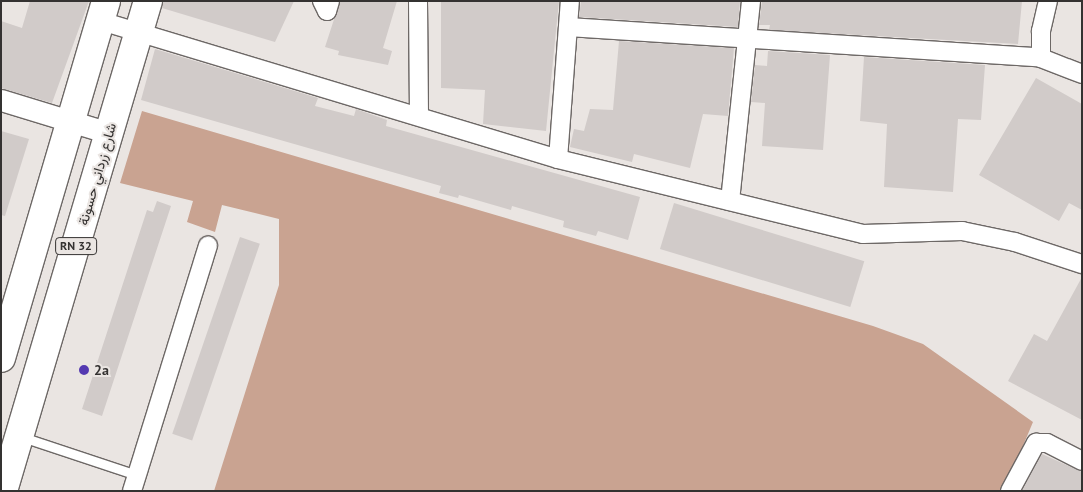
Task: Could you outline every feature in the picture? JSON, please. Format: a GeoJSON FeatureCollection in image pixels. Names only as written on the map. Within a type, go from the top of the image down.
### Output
{"type":"FeatureCollection","features":[{"type":"Feature","properties":{"kind":"main road","name":"شارع زرداني حسونة"},"geometry":{"type":"LineString","coordinates":[[3,491],[148,1]]}},
{"type":"Feature","properties":{"kind":"main road","name":"RN 32"},"geometry":{"type":"LineString","coordinates":[[1,358],[104,11]]}},
{"type":"Feature","properties":{"kind":"street"},"geometry":{"type":"LineString","coordinates":[[322,1],[327,11],[330,1]]}},
{"type":"Feature","properties":{"kind":"street"},"geometry":{"type":"LineString","coordinates":[[418,1],[419,116]]}},
{"type":"Feature","properties":{"kind":"street"},"geometry":{"type":"LineString","coordinates":[[558,159],[570,1]]}},
{"type":"Feature","properties":{"kind":"street"},"geometry":{"type":"LineString","coordinates":[[730,201],[751,1]]}},
{"type":"Feature","properties":{"kind":"street"},"geometry":{"type":"LineString","coordinates":[[1041,58],[1041,31],[1048,1]]}},
{"type":"Feature","properties":{"kind":"street"},"geometry":{"type":"LineString","coordinates":[[104,11],[139,32],[558,159],[863,234],[962,231],[1015,242],[1082,264]]}},
{"type":"Feature","properties":{"kind":"street"},"geometry":{"type":"LineString","coordinates":[[568,27],[1041,58],[1082,74]]}},
{"type":"Feature","properties":{"kind":"street"},"geometry":{"type":"LineString","coordinates":[[1,100],[109,133]]}},
{"type":"Feature","properties":{"kind":"street"},"geometry":{"type":"LineString","coordinates":[[135,483],[208,245]]}},
{"type":"Feature","properties":{"kind":"street"},"geometry":{"type":"LineString","coordinates":[[1010,491],[1036,442],[1047,443],[1082,461]]}},
{"type":"Feature","properties":{"kind":"lane"},"geometry":{"type":"LineString","coordinates":[[20,436],[135,483]]}},
{"type":"Feature","properties":{"kind":"shaded area"},"geometry":{"type":"Polygon","coordinates":[[[142,111],[873,326],[923,344],[1033,422],[1004,491],[214,491],[279,285],[279,219],[222,205],[215,232],[187,222],[193,201],[120,183],[142,111]]]}},
{"type":"Feature","properties":{"kind":"building"},"geometry":{"type":"Polygon","coordinates":[[[30,1],[89,1],[52,103],[1,88],[1,21],[22,28],[30,1]]]}},
{"type":"Feature","properties":{"kind":"building"},"geometry":{"type":"Polygon","coordinates":[[[163,1],[294,1],[275,42],[162,8],[163,1]]]}},
{"type":"Feature","properties":{"kind":"building"},"geometry":{"type":"Polygon","coordinates":[[[340,1],[397,1],[383,48],[392,51],[388,65],[338,55],[339,51],[325,47],[340,1]]]}},
{"type":"Feature","properties":{"kind":"building"},"geometry":{"type":"Polygon","coordinates":[[[441,1],[559,1],[546,131],[483,124],[485,90],[441,88],[441,1]]]}},
{"type":"Feature","properties":{"kind":"building"},"geometry":{"type":"Polygon","coordinates":[[[581,1],[740,1],[738,27],[579,17],[581,1]]]}},
{"type":"Feature","properties":{"kind":"building"},"geometry":{"type":"Polygon","coordinates":[[[762,1],[1022,1],[1018,44],[769,30],[770,25],[759,25],[762,1]]]}},
{"type":"Feature","properties":{"kind":"building"},"geometry":{"type":"Polygon","coordinates":[[[619,41],[734,48],[728,116],[703,114],[690,168],[634,154],[632,162],[570,147],[574,129],[584,131],[590,109],[613,110],[619,41]]]}},
{"type":"Feature","properties":{"kind":"building"},"geometry":{"type":"Polygon","coordinates":[[[155,49],[318,98],[315,106],[354,116],[356,109],[387,120],[386,126],[640,197],[628,240],[598,231],[596,236],[563,227],[564,221],[512,206],[511,210],[459,195],[458,198],[439,193],[441,186],[141,100],[155,49]]]}},
{"type":"Feature","properties":{"kind":"building"},"geometry":{"type":"Polygon","coordinates":[[[768,51],[830,55],[823,150],[762,146],[765,103],[751,102],[755,65],[767,66],[768,51]]]}},
{"type":"Feature","properties":{"kind":"building"},"geometry":{"type":"Polygon","coordinates":[[[864,57],[985,65],[981,120],[958,119],[953,192],[884,187],[887,124],[860,121],[864,57]]]}},
{"type":"Feature","properties":{"kind":"building"},"geometry":{"type":"Polygon","coordinates":[[[1036,78],[1082,104],[1082,210],[1069,203],[1059,221],[979,175],[1036,78]]]}},
{"type":"Feature","properties":{"kind":"building"},"geometry":{"type":"Polygon","coordinates":[[[1,131],[29,139],[5,216],[1,215],[1,131]]]}},
{"type":"Feature","properties":{"kind":"building"},"geometry":{"type":"Polygon","coordinates":[[[157,201],[171,206],[102,416],[82,409],[147,210],[153,212],[157,201]]]}},
{"type":"Feature","properties":{"kind":"building"},"geometry":{"type":"Polygon","coordinates":[[[674,203],[864,261],[850,307],[660,249],[674,203]]]}},
{"type":"Feature","properties":{"kind":"building"},"geometry":{"type":"Polygon","coordinates":[[[240,237],[260,244],[192,441],[172,434],[240,237]]]}},
{"type":"Feature","properties":{"kind":"building"},"geometry":{"type":"Polygon","coordinates":[[[1082,277],[1082,420],[1008,381],[1034,334],[1047,341],[1082,277]]]}},
{"type":"Feature","properties":{"kind":"building"},"geometry":{"type":"Polygon","coordinates":[[[1042,454],[1082,472],[1082,491],[1022,491],[1042,454]]]}},
{"type":"Feature","properties":{"kind":"place","name":"2a"},"geometry":{"type":"Point","coordinates":[84,370]}}]}
